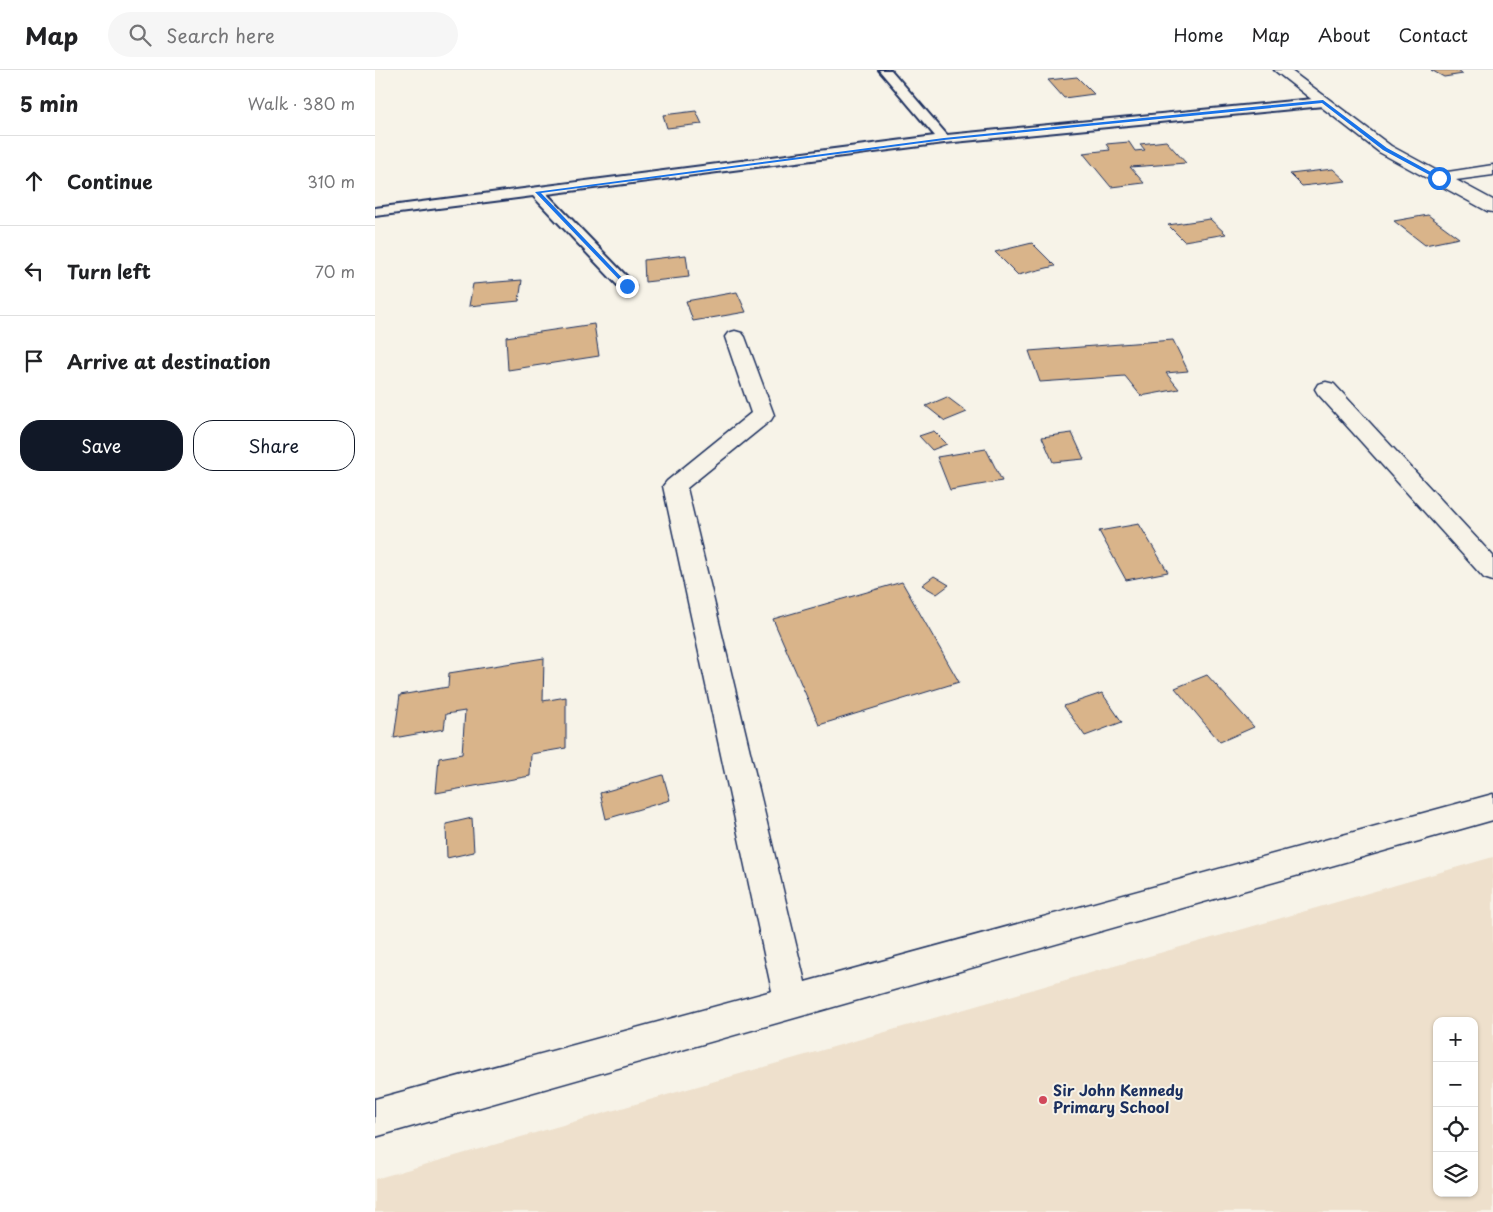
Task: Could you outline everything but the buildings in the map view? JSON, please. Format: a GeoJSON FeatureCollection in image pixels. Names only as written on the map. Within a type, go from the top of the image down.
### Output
{"type":"FeatureCollection","features":[{"type":"Feature","properties":{"kind":"street"},"geometry":{"type":"LineString","coordinates":[[1281,70],[1385,149],[1493,207]]}},
{"type":"Feature","properties":{"kind":"street"},"geometry":{"type":"LineString","coordinates":[[1439,178],[1493,170]]}},
{"type":"Feature","properties":{"kind":"street"},"geometry":{"type":"LineString","coordinates":[[735,337],[763,415],[675,486],[792,1002]]}},
{"type":"Feature","properties":{"kind":"street"},"geometry":{"type":"LineString","coordinates":[[1326,389],[1493,572]]}},
{"type":"Feature","properties":{"kind":"street"},"geometry":{"type":"LineString","coordinates":[[375,1118],[1493,807]]}},
{"type":"Feature","properties":{"kind":"lane"},"geometry":{"type":"LineString","coordinates":[[885,70],[944,139]]}},
{"type":"Feature","properties":{"kind":"lane"},"geometry":{"type":"LineString","coordinates":[[375,212],[944,139],[1323,102]]}},
{"type":"Feature","properties":{"kind":"lane"},"geometry":{"type":"LineString","coordinates":[[537,192],[627,286]]}},
{"type":"Feature","properties":{"kind":"shaded area","name":"Sir John Kennedy Primary School"},"geometry":{"type":"Polygon","coordinates":[[[1493,857],[1493,1212],[375,1212],[375,1179],[1493,857]]]}},
{"type":"Feature","properties":{"kind":"place","name":"Sir John Kennedy Primary School"},"geometry":{"type":"Point","coordinates":[1043,1100]}},
{"type":"Feature","properties":{"kind":"route"},"geometry":{"type":"LineString","coordinates":[[627,286],[537,192],[944,139],[1323,102],[1385,149],[1439,178]]}}]}
